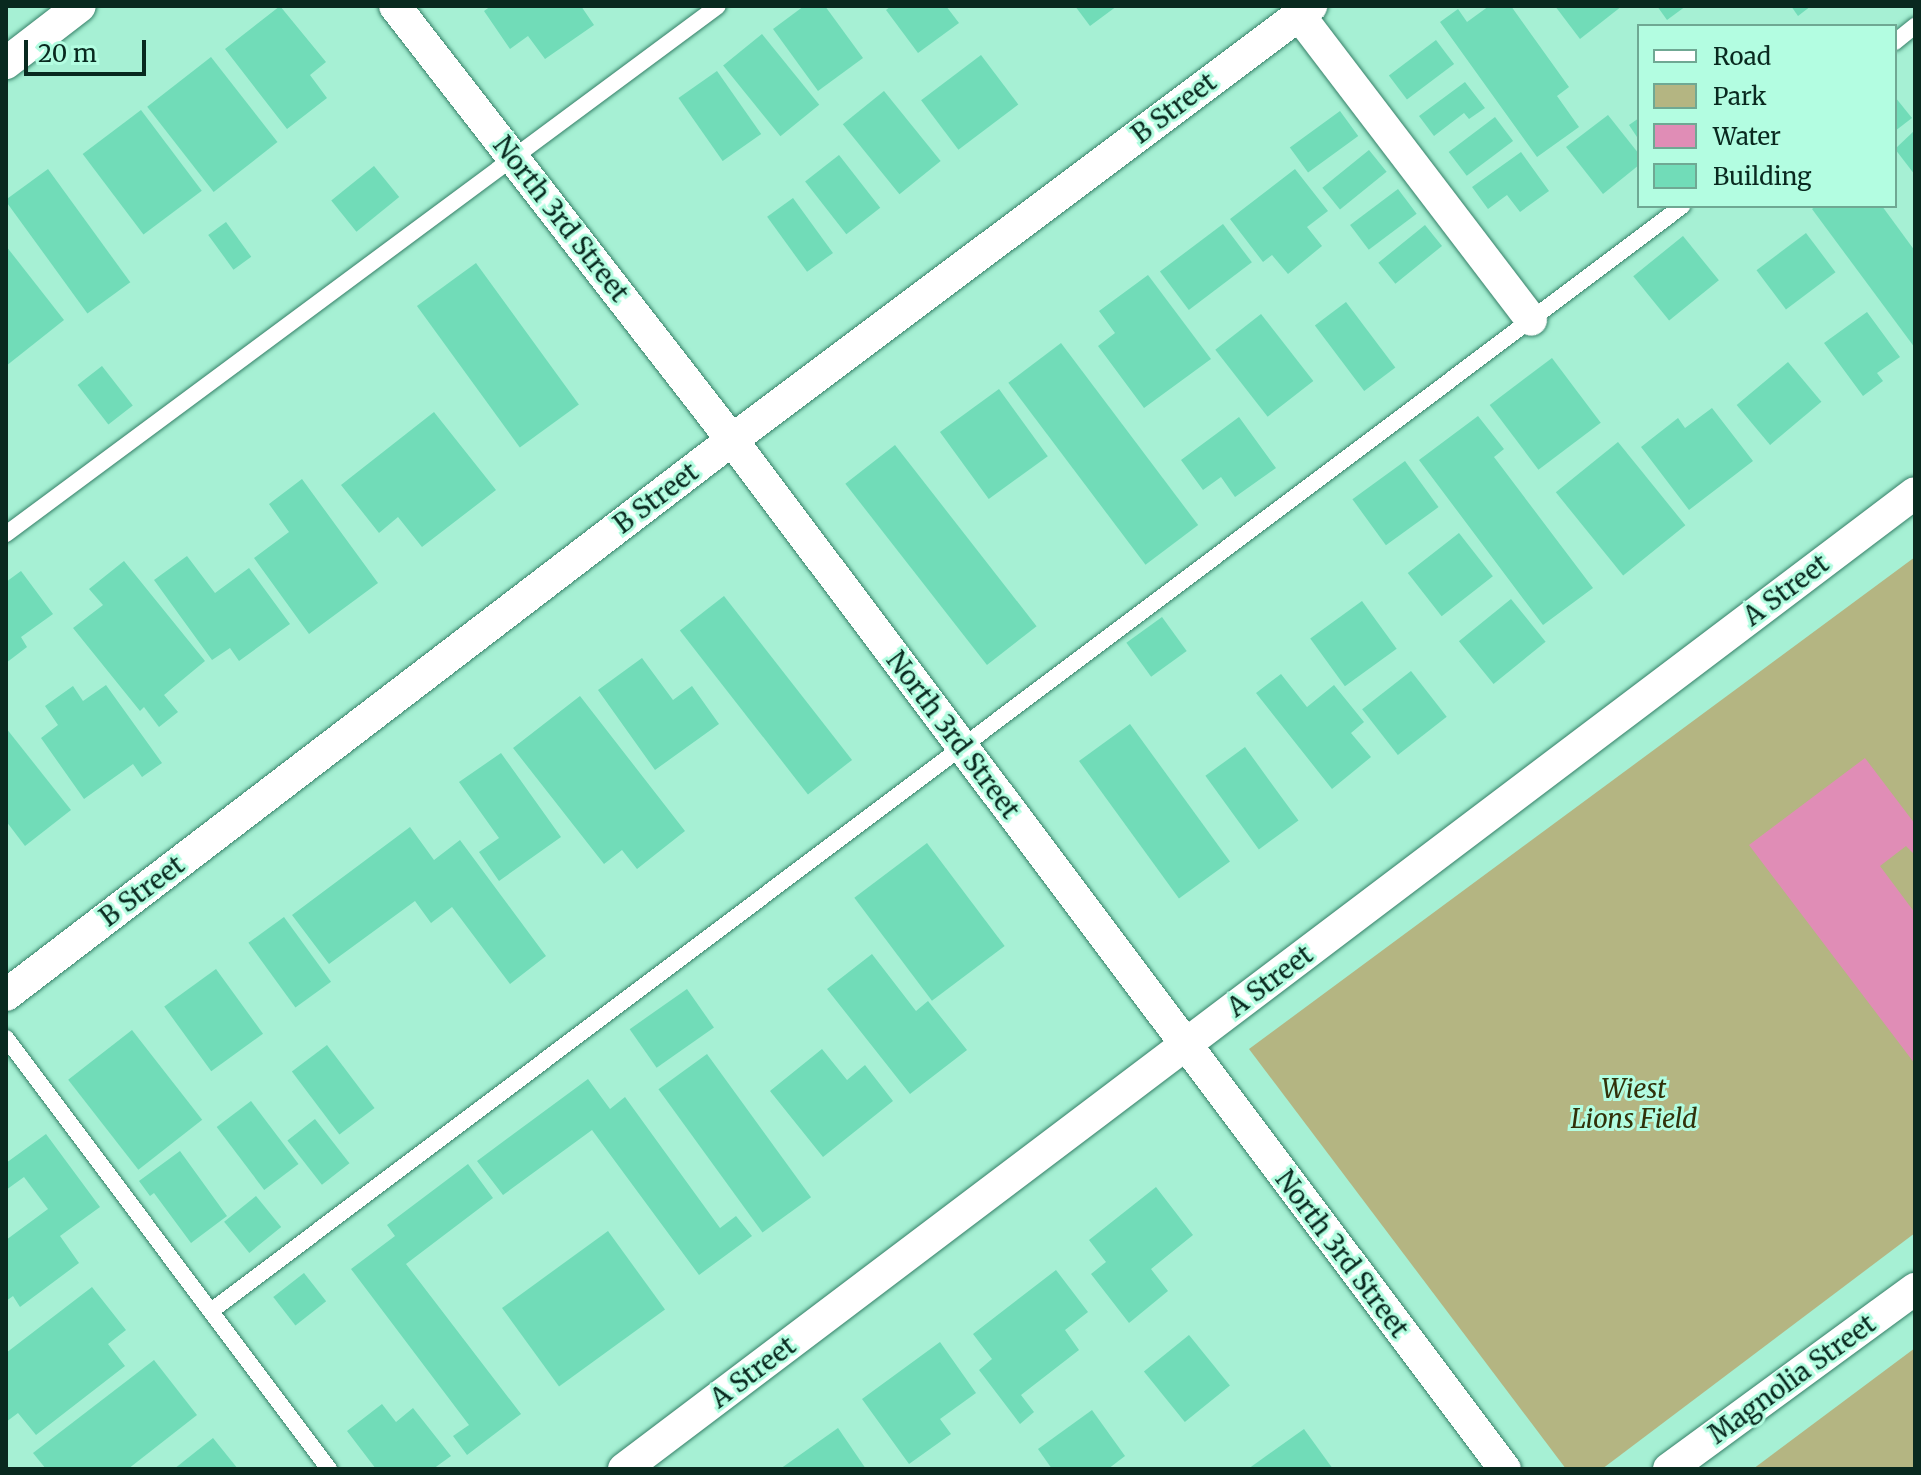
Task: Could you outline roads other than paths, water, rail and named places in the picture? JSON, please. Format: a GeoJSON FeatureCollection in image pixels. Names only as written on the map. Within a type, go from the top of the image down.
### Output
{"type":"FeatureCollection","features":[{"type":"Feature","properties":{"kind":"street"},"geometry":{"type":"LineString","coordinates":[[6,63],[80,6]]}},
{"type":"Feature","properties":{"kind":"street","name":"North 3rd Street"},"geometry":{"type":"LineString","coordinates":[[395,6],[732,440],[1505,1469]]}},
{"type":"Feature","properties":{"kind":"street"},"geometry":{"type":"LineString","coordinates":[[1305,11],[1531,320]]}},
{"type":"Feature","properties":{"kind":"street","name":"B Street"},"geometry":{"type":"LineString","coordinates":[[6,995],[732,440],[1305,11]]}},
{"type":"Feature","properties":{"kind":"street","name":"A Street"},"geometry":{"type":"LineString","coordinates":[[624,1469],[1915,493]]}},
{"type":"Feature","properties":{"kind":"street","name":"Magnolia Street"},"geometry":{"type":"LineString","coordinates":[[1669,1469],[1915,1289]]}},
{"type":"Feature","properties":{"kind":"lane"},"geometry":{"type":"LineString","coordinates":[[6,534],[515,160],[718,6]]}},
{"type":"Feature","properties":{"kind":"lane"},"geometry":{"type":"LineString","coordinates":[[1897,40],[1915,26]]}},
{"type":"Feature","properties":{"kind":"lane"},"geometry":{"type":"LineString","coordinates":[[211,1311],[1679,208]]}},
{"type":"Feature","properties":{"kind":"lane"},"geometry":{"type":"LineString","coordinates":[[6,1038],[329,1469]]}},
{"type":"Feature","properties":{"kind":"water"},"geometry":{"type":"Polygon","coordinates":[[[1865,758],[1915,824],[1915,855],[1906,846],[1880,866],[1915,913],[1915,1064],[1749,845],[1865,758]]]}},
{"type":"Feature","properties":{"kind":"park label","name":"Wiest Lions Field"},"geometry":{"type":"Point","coordinates":[1634,1104]}}]}
